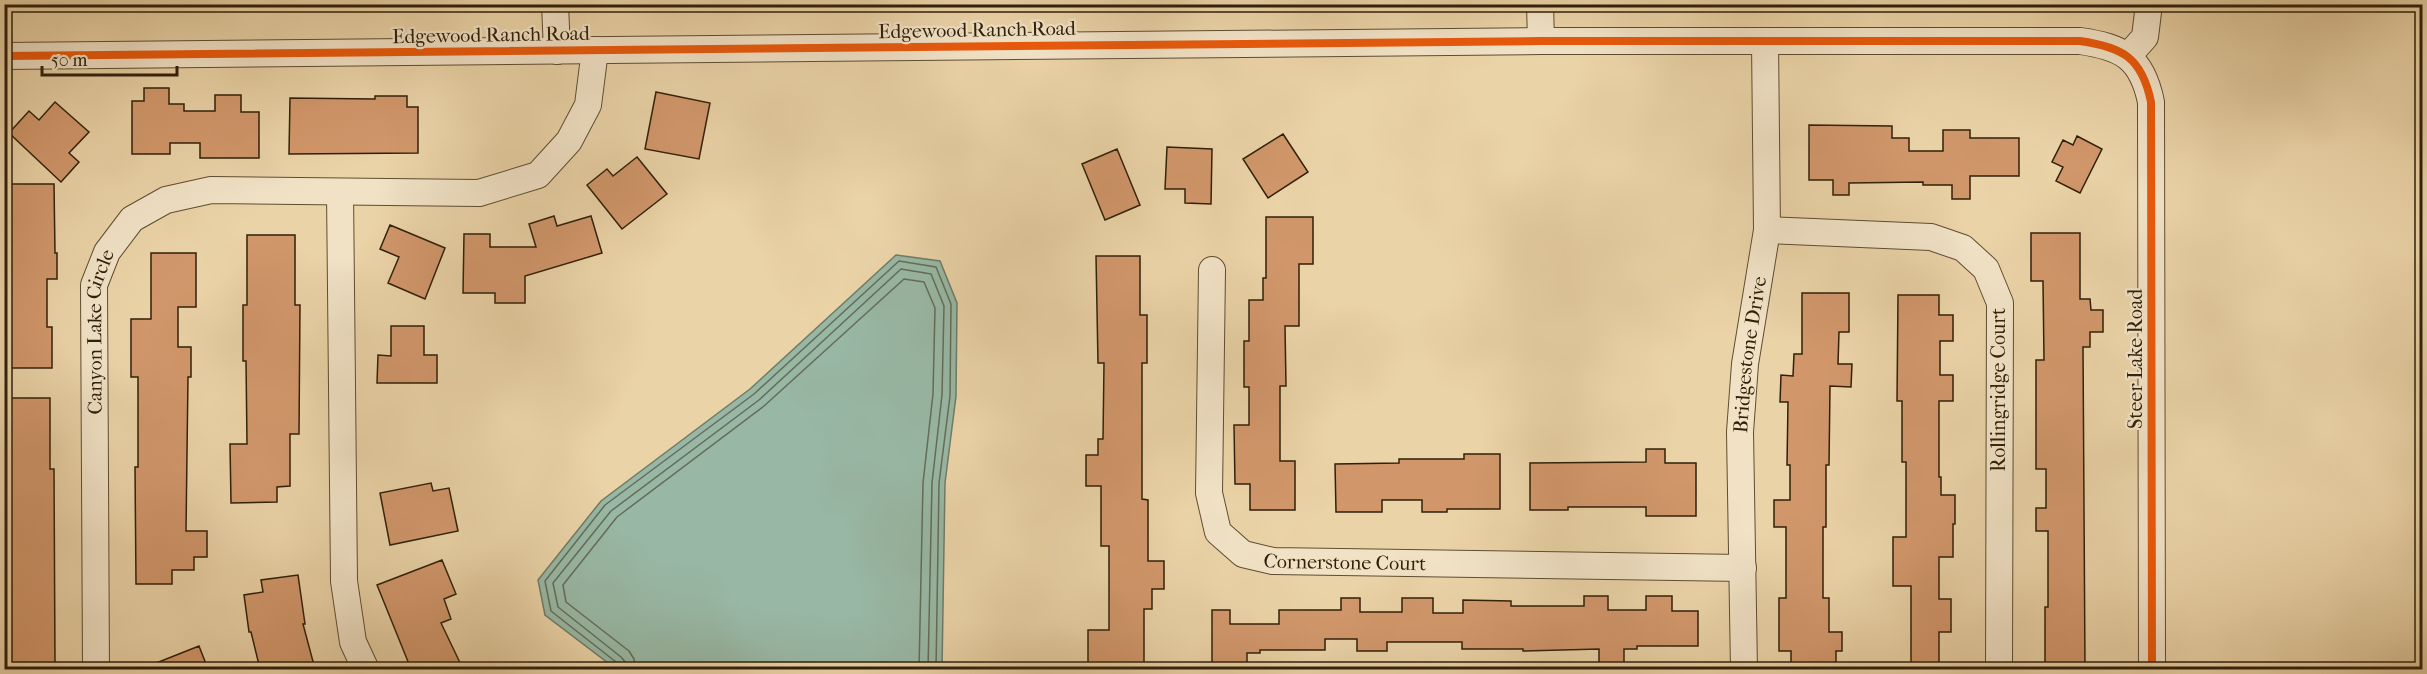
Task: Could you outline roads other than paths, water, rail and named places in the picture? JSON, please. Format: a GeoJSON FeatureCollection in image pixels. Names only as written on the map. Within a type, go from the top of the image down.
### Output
{"type":"FeatureCollection","features":[{"type":"Feature","properties":{"kind":"street"},"geometry":{"type":"LineString","coordinates":[[555,4],[557,51]]}},
{"type":"Feature","properties":{"kind":"street"},"geometry":{"type":"LineString","coordinates":[[1540,4],[1541,41]]}},
{"type":"Feature","properties":{"kind":"street"},"geometry":{"type":"LineString","coordinates":[[2128,56],[2145,37],[2149,4]]}},
{"type":"Feature","properties":{"kind":"street","name":"Edgewood Ranch Road"},"geometry":{"type":"LineString","coordinates":[[4,56],[1541,41],[2080,41],[2117,49],[2128,56]]}},
{"type":"Feature","properties":{"kind":"street","name":"Bridgestone Drive"},"geometry":{"type":"LineString","coordinates":[[1744,669],[1740,432],[1745,364],[1767,230],[1765,41]]}},
{"type":"Feature","properties":{"kind":"street","name":"Canyon Lake Circle"},"geometry":{"type":"LineString","coordinates":[[96,669],[94,285],[107,252],[132,219],[166,200],[211,190],[479,193],[538,175],[569,141],[588,105],[595,50]]}},
{"type":"Feature","properties":{"kind":"street","name":"Steer Lake Road"},"geometry":{"type":"LineString","coordinates":[[2128,56],[2139,67],[2147,84],[2151,102],[2152,669]]}},
{"type":"Feature","properties":{"kind":"street"},"geometry":{"type":"LineString","coordinates":[[340,192],[344,581],[353,642],[366,669]]}},
{"type":"Feature","properties":{"kind":"street","name":"Rollingridge Court"},"geometry":{"type":"LineString","coordinates":[[1767,230],[1931,237],[1963,248],[1986,269],[2000,303],[1999,669]]}},
{"type":"Feature","properties":{"kind":"street","name":"Cornerstone Court"},"geometry":{"type":"LineString","coordinates":[[1212,270],[1209,493],[1218,532],[1244,554],[1273,561],[1743,568]]}},
{"type":"Feature","properties":{"kind":"water"},"geometry":{"type":"Polygon","coordinates":[[[896,255],[940,261],[957,303],[956,396],[945,483],[942,669],[616,669],[545,615],[538,580],[601,501],[750,389],[896,255]]]}}]}
